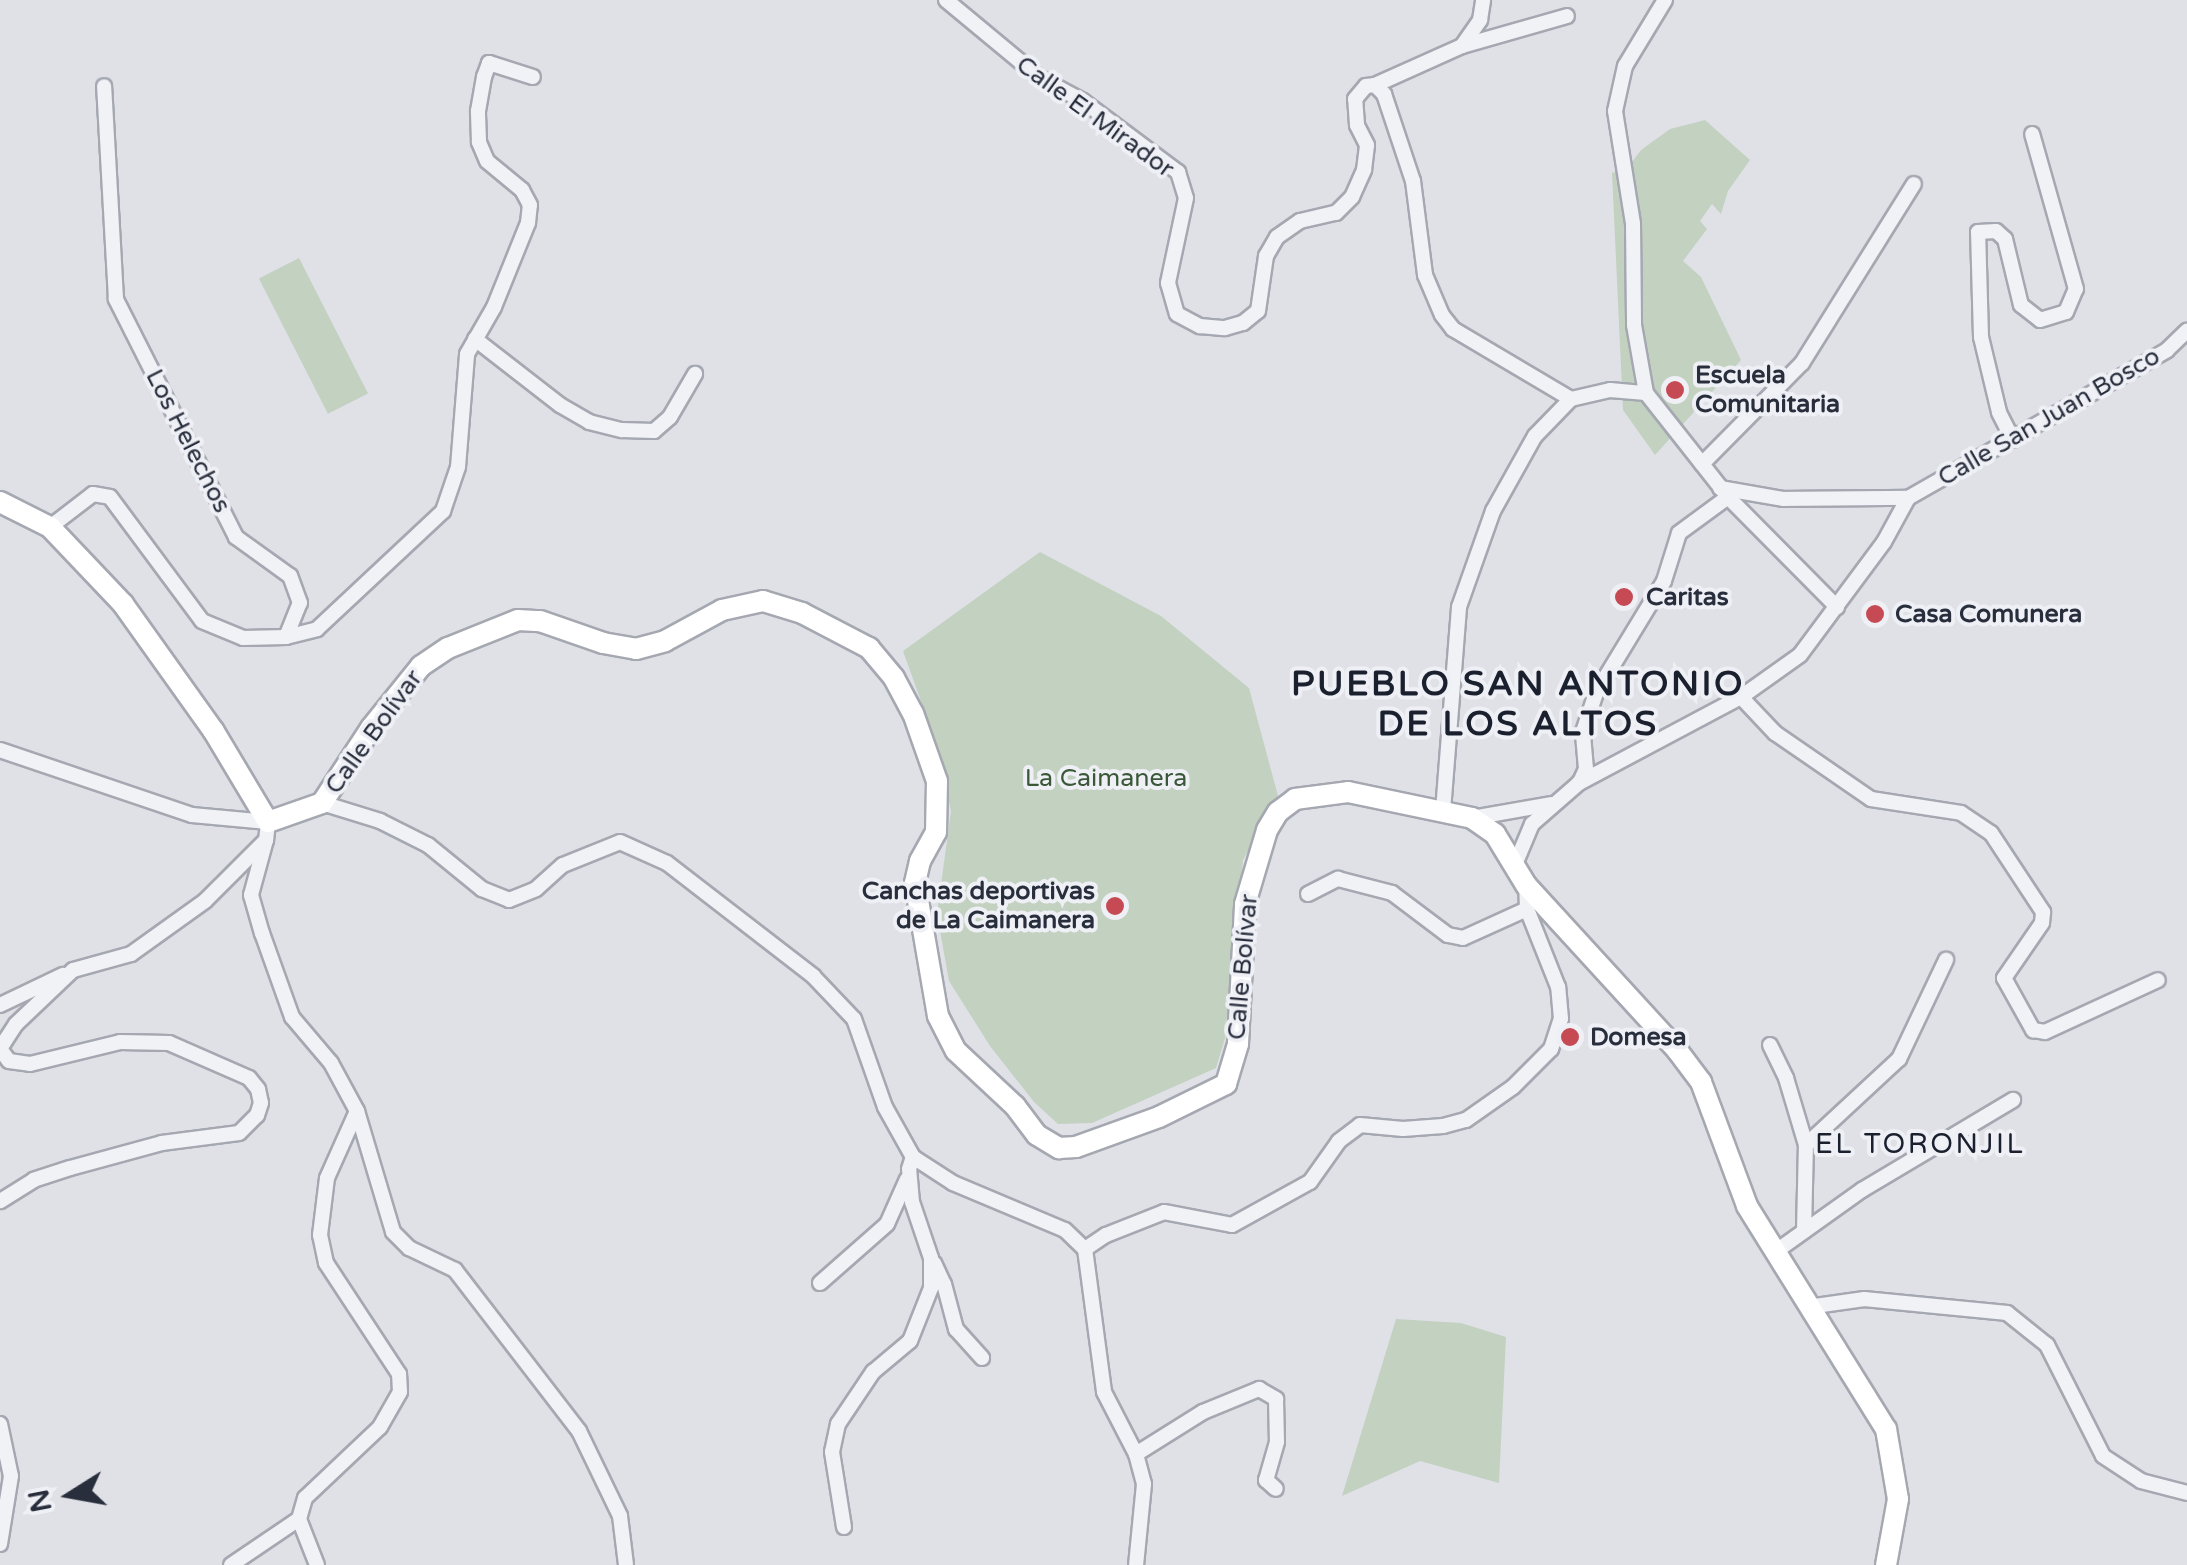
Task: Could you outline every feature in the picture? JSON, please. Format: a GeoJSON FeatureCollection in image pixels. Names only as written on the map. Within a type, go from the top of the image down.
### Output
{"type":"FeatureCollection","features":[{"type":"Feature","properties":{"kind":"street","name":"Calle El Mirador"},"geometry":{"type":"LineString","coordinates":[[946,0],[1040,78],[1082,101],[1178,172],[1186,198],[1168,283],[1176,314],[1200,326],[1225,328],[1243,323],[1258,311],[1266,256],[1278,237],[1300,221],[1336,213],[1352,197],[1364,170],[1367,145],[1358,125],[1355,99],[1366,86],[1376,85]]}},
{"type":"Feature","properties":{"kind":"street"},"geometry":{"type":"LineString","coordinates":[[1462,46],[1480,20],[1483,0]]}},
{"type":"Feature","properties":{"kind":"street"},"geometry":{"type":"LineString","coordinates":[[1665,0],[1626,66],[1615,110],[1633,224],[1632,306],[1646,393],[1724,493],[1837,607]]}},
{"type":"Feature","properties":{"kind":"street"},"geometry":{"type":"LineString","coordinates":[[1567,16],[1462,46],[1376,85],[1384,94],[1414,181],[1425,275],[1442,314],[1453,329],[1572,399]]}},
{"type":"Feature","properties":{"kind":"street"},"geometry":{"type":"LineString","coordinates":[[50,527],[93,494],[110,497],[202,621],[243,638],[286,638],[316,630],[443,510],[458,467],[466,354],[528,224],[530,205],[522,190],[487,161],[479,142],[478,110],[484,77],[489,63],[532,77]]}},
{"type":"Feature","properties":{"kind":"street","name":"Los Helechos"},"geometry":{"type":"LineString","coordinates":[[104,86],[116,299],[236,537],[290,576],[300,603],[286,638]]}},
{"type":"Feature","properties":{"kind":"street"},"geometry":{"type":"LineString","coordinates":[[2013,440],[1998,412],[1980,338],[1978,232],[1996,231],[2005,238],[2021,305],[2040,320],[2066,312],[2076,289],[2032,134]]}},
{"type":"Feature","properties":{"kind":"street"},"geometry":{"type":"LineString","coordinates":[[1702,464],[1802,363],[1914,184]]}},
{"type":"Feature","properties":{"kind":"street","name":"Calle San Juan Bosco"},"geometry":{"type":"LineString","coordinates":[[1908,498],[2167,350],[2187,331]]}},
{"type":"Feature","properties":{"kind":"street"},"geometry":{"type":"LineString","coordinates":[[475,340],[560,405],[588,422],[622,430],[654,431],[670,418],[696,374]]}},
{"type":"Feature","properties":{"kind":"street"},"geometry":{"type":"LineString","coordinates":[[1442,811],[1459,607],[1493,511],[1535,436],[1572,399],[1610,390],[1646,393]]}},
{"type":"Feature","properties":{"kind":"street"},"geometry":{"type":"LineString","coordinates":[[1085,1249],[1106,1234],[1164,1212],[1232,1225],[1310,1182],[1339,1140],[1360,1125],[1403,1129],[1443,1126],[1466,1120],[1498,1099],[1551,1048],[1561,1018],[1558,987],[1527,908],[1520,876],[1532,824],[1579,783],[1741,697],[1800,655],[1884,542],[1908,498],[1784,500],[1724,493],[1679,533],[1664,581],[1596,693],[1583,732],[1586,769],[1579,783]]}},
{"type":"Feature","properties":{"kind":"street"},"geometry":{"type":"LineString","coordinates":[[0,502],[50,527],[82,556],[142,630],[213,730],[268,831],[251,895],[292,1017],[331,1063],[357,1111],[393,1232],[409,1248],[455,1270],[579,1431],[620,1516],[626,1565]]}},
{"type":"Feature","properties":{"kind":"street","name":"Calle Bolívar"},"geometry":{"type":"LineString","coordinates":[[0,750],[192,815],[268,831],[322,803],[371,728],[421,666],[486,632],[518,620],[540,621],[603,643],[636,649],[665,642],[722,610],[763,600],[802,613],[868,648],[894,678],[912,713],[931,760],[939,800],[936,832],[920,861],[915,883],[928,981],[938,1016],[956,1050],[1015,1106],[1037,1135],[1060,1148],[1076,1148],[1159,1117],[1226,1084],[1238,1044],[1245,904],[1267,830],[1278,812],[1295,799],[1348,792],[1472,818]]}},
{"type":"Feature","properties":{"kind":"street"},"geometry":{"type":"LineString","coordinates":[[1741,697],[1775,733],[1870,799],[1960,813],[1991,833],[2044,912],[2042,923],[2004,978],[2033,1030],[2045,1032],[2158,980]]}},
{"type":"Feature","properties":{"kind":"street"},"geometry":{"type":"LineString","coordinates":[[322,803],[380,821],[428,846],[482,889],[509,900],[536,890],[563,865],[620,842],[667,863],[767,936],[854,1019],[884,1107],[911,1163],[912,1202],[944,1284],[956,1330],[982,1358]]}},
{"type":"Feature","properties":{"kind":"street"},"geometry":{"type":"LineString","coordinates":[[1472,818],[1552,804]]}},
{"type":"Feature","properties":{"kind":"street"},"geometry":{"type":"LineString","coordinates":[[1472,818],[1495,834],[1520,876],[1677,1050],[1701,1082],[1717,1114],[1747,1206],[1886,1429],[1898,1499],[1886,1565]]}},
{"type":"Feature","properties":{"kind":"street"},"geometry":{"type":"LineString","coordinates":[[0,1005],[72,970],[131,954],[149,943],[205,901],[268,831]]}},
{"type":"Feature","properties":{"kind":"street"},"geometry":{"type":"LineString","coordinates":[[1308,894],[1338,880],[1392,894],[1448,935],[1462,938],[1527,908]]}},
{"type":"Feature","properties":{"kind":"street"},"geometry":{"type":"LineString","coordinates":[[1806,1145],[1899,1059],[1946,960]]}},
{"type":"Feature","properties":{"kind":"street"},"geometry":{"type":"LineString","coordinates":[[0,1201],[34,1180],[70,1168],[162,1143],[239,1133],[249,1126],[261,1104],[258,1088],[249,1078],[188,1048],[159,1042],[120,1042],[30,1064],[9,1061],[0,1048],[4,1039],[72,970]]}},
{"type":"Feature","properties":{"kind":"street"},"geometry":{"type":"LineString","coordinates":[[1770,1045],[1786,1078],[1806,1145],[1804,1230]]}},
{"type":"Feature","properties":{"kind":"street"},"geometry":{"type":"LineString","coordinates":[[1775,1252],[1862,1190],[2013,1100]]}},
{"type":"Feature","properties":{"kind":"street"},"geometry":{"type":"LineString","coordinates":[[317,1565],[299,1520],[305,1498],[380,1427],[400,1392],[399,1374],[326,1263],[320,1235],[327,1178],[357,1111]]}},
{"type":"Feature","properties":{"kind":"street"},"geometry":{"type":"LineString","coordinates":[[911,1163],[1065,1230],[1085,1249],[1104,1392],[1136,1454],[1144,1484],[1136,1565]]}},
{"type":"Feature","properties":{"kind":"street"},"geometry":{"type":"LineString","coordinates":[[820,1283],[886,1224],[899,1205],[911,1163]]}},
{"type":"Feature","properties":{"kind":"street"},"geometry":{"type":"LineString","coordinates":[[844,1527],[832,1452],[838,1424],[873,1372],[910,1341],[931,1288],[931,1258]]}},
{"type":"Feature","properties":{"kind":"street"},"geometry":{"type":"LineString","coordinates":[[1808,1306],[1864,1299],[2007,1313],[2047,1345],[2103,1456],[2140,1481],[2187,1493]]}},
{"type":"Feature","properties":{"kind":"street"},"geometry":{"type":"LineString","coordinates":[[1136,1454],[1203,1412],[1259,1390],[1276,1399],[1276,1442],[1266,1480],[1276,1489]]}},
{"type":"Feature","properties":{"kind":"street"},"geometry":{"type":"LineString","coordinates":[[0,1424],[12,1476],[0,1544]]}},
{"type":"Feature","properties":{"kind":"street"},"geometry":{"type":"LineString","coordinates":[[231,1565],[299,1520]]}},
{"type":"Feature","properties":{"kind":"green space"},"geometry":{"type":"Polygon","coordinates":[[[1705,120],[1750,160],[1728,191],[1721,214],[1712,204],[1700,221],[1707,229],[1683,261],[1701,277],[1741,360],[1655,455],[1623,410],[1612,173],[1626,170],[1641,150],[1670,129],[1705,120]]]}},
{"type":"Feature","properties":{"kind":"green space"},"geometry":{"type":"Polygon","coordinates":[[[299,258],[368,393],[328,414],[259,278],[299,258]]]}},
{"type":"Feature","properties":{"kind":"green space","name":"La Caimanera"},"geometry":{"type":"Polygon","coordinates":[[[1040,552],[1161,616],[1249,688],[1278,796],[1243,860],[1230,1022],[1216,1068],[1092,1123],[1058,1124],[1034,1102],[990,1046],[949,981],[937,914],[951,811],[937,746],[903,651],[1040,552]]]}},
{"type":"Feature","properties":{"kind":"green space"},"geometry":{"type":"Polygon","coordinates":[[[1396,1319],[1461,1323],[1506,1337],[1499,1483],[1420,1461],[1342,1496],[1396,1319]]]}},
{"type":"Feature","properties":{"kind":"place","name":"Escuela Comunitaria"},"geometry":{"type":"Point","coordinates":[1675,390]}},
{"type":"Feature","properties":{"kind":"place","name":"Caritas"},"geometry":{"type":"Point","coordinates":[1624,597]}},
{"type":"Feature","properties":{"kind":"place","name":"Casa Comunera"},"geometry":{"type":"Point","coordinates":[1875,614]}},
{"type":"Feature","properties":{"kind":"place","name":"Canchas deportivas de La Caimanera"},"geometry":{"type":"Point","coordinates":[1115,906]}},
{"type":"Feature","properties":{"kind":"place","name":"Domesa"},"geometry":{"type":"Point","coordinates":[1570,1037]}},
{"type":"Feature","properties":{"kind":"district","name":"PUEBLO SAN ANTONIO DE LOS ALTOS"},"geometry":{"type":"Point","coordinates":[1518,704]}},
{"type":"Feature","properties":{"kind":"district","name":"EL TORONJIL"},"geometry":{"type":"Point","coordinates":[1920,1144]}}]}
